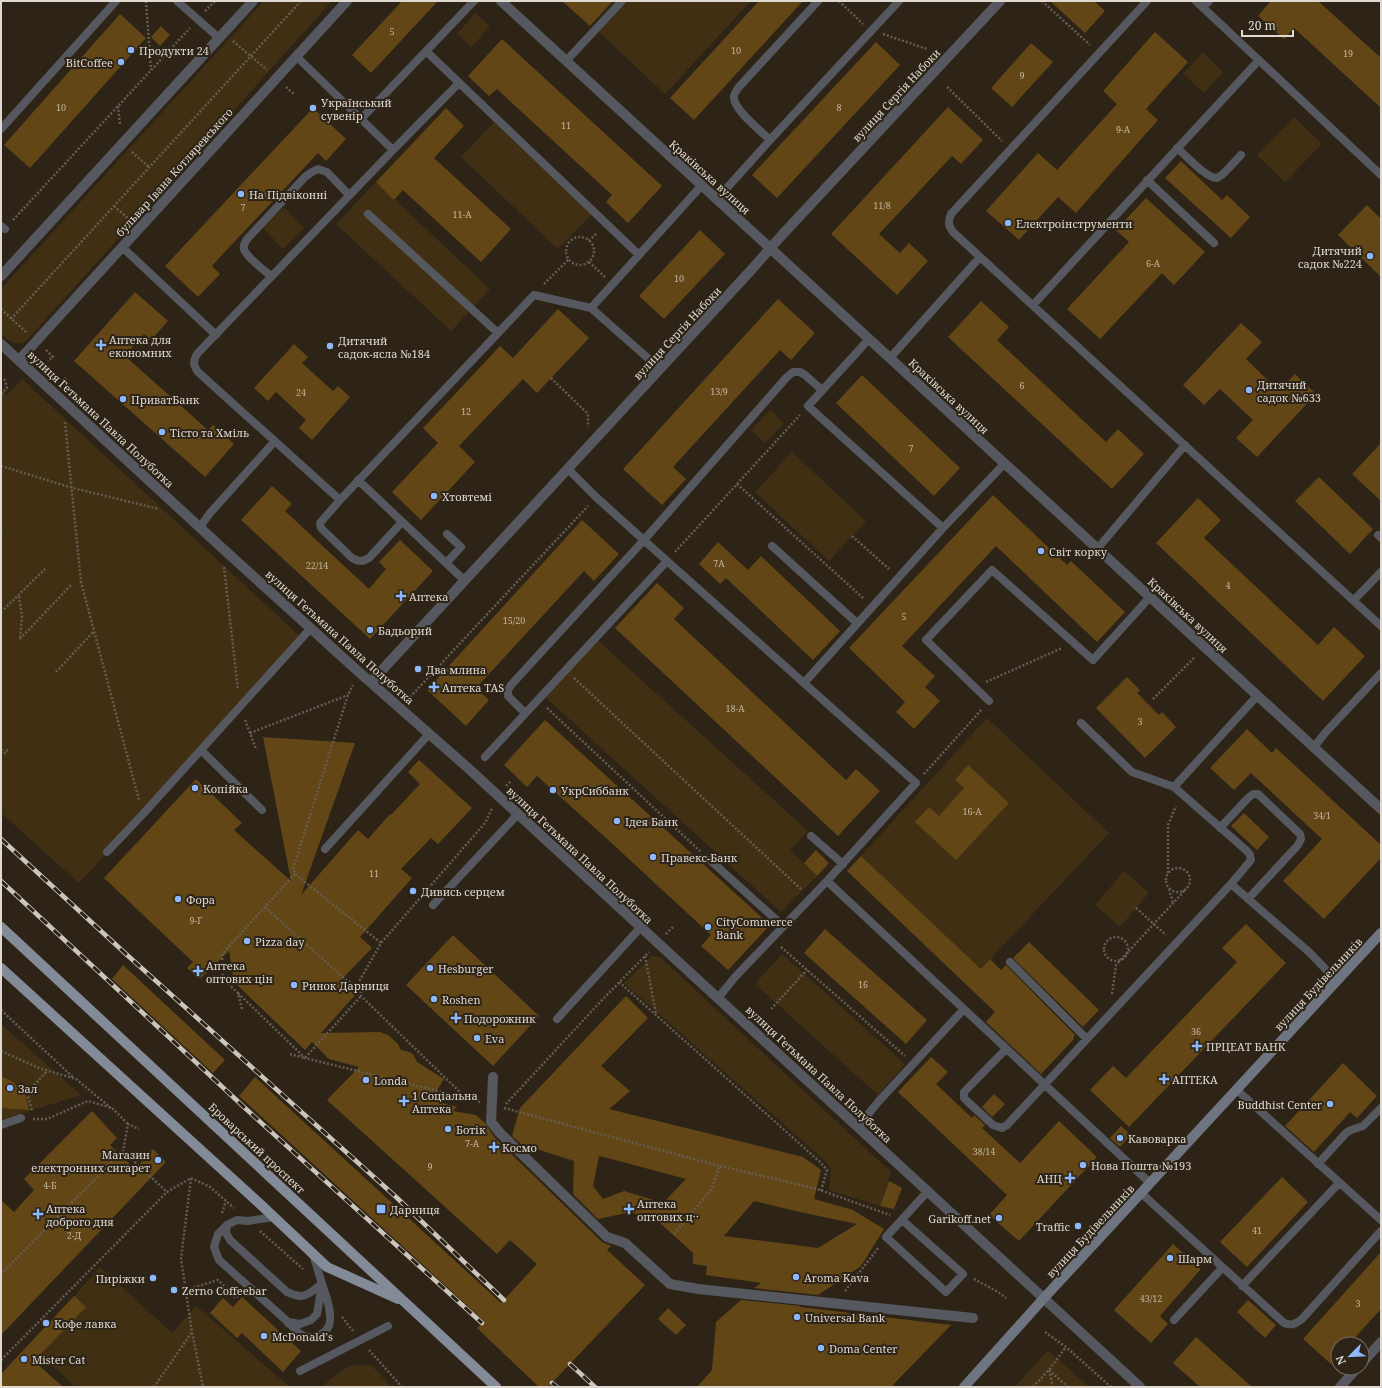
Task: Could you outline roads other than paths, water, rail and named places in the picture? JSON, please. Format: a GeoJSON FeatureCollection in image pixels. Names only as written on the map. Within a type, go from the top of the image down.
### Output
{"type":"FeatureCollection","features":[{"type":"Feature","properties":{"kind":"main road","name":"Броварський проспект"},"geometry":{"type":"LineString","coordinates":[[1,927],[496,1387]]}},
{"type":"Feature","properties":{"kind":"main road","name":"вулиця Будівельників"},"geometry":{"type":"LineString","coordinates":[[964,1387],[1044,1298],[1381,933]]}},
{"type":"Feature","properties":{"kind":"main road"},"geometry":{"type":"LineString","coordinates":[[1,968],[327,1267],[405,1302]]}},
{"type":"Feature","properties":{"kind":"street"},"geometry":{"type":"LineString","coordinates":[[1,276],[253,1]]}},
{"type":"Feature","properties":{"kind":"street","name":"бульвар Івана Котляревського"},"geometry":{"type":"LineString","coordinates":[[19,360],[347,1]]}},
{"type":"Feature","properties":{"kind":"street","name":"Краківська вулиця"},"geometry":{"type":"LineString","coordinates":[[500,1],[1381,808]]}},
{"type":"Feature","properties":{"kind":"street","name":"вулиця Сергія Набоки"},"geometry":{"type":"LineString","coordinates":[[371,682],[1000,1]]}},
{"type":"Feature","properties":{"kind":"street","name":"вулиця Гетьмана Павла Полуботка"},"geometry":{"type":"LineString","coordinates":[[1,344],[360,673],[518,814],[1140,1387]]}},
{"type":"Feature","properties":{"kind":"street"},"geometry":{"type":"LineString","coordinates":[[493,1077],[491,1122],[500,1133],[607,1237],[625,1243],[670,1284],[698,1289],[973,1318]]}},
{"type":"Feature","properties":{"kind":"street"},"geometry":{"type":"LineString","coordinates":[[1370,1354],[1381,1342]]}},
{"type":"Feature","properties":{"kind":"street"},"geometry":{"type":"LineString","coordinates":[[1340,1387],[1350,1376]]}},
{"type":"Feature","properties":{"kind":"lane"},"geometry":{"type":"LineString","coordinates":[[1,129],[116,1]]}},
{"type":"Feature","properties":{"kind":"lane"},"geometry":{"type":"LineString","coordinates":[[177,1],[198,19],[221,35]]}},
{"type":"Feature","properties":{"kind":"lane"},"geometry":{"type":"LineString","coordinates":[[362,120],[474,1]]}},
{"type":"Feature","properties":{"kind":"lane"},"geometry":{"type":"LineString","coordinates":[[566,61],[622,1]]}},
{"type":"Feature","properties":{"kind":"lane"},"geometry":{"type":"LineString","coordinates":[[770,140],[740,111],[735,103],[734,96],[738,88],[818,1]]}},
{"type":"Feature","properties":{"kind":"lane"},"geometry":{"type":"LineString","coordinates":[[717,199],[899,1]]}},
{"type":"Feature","properties":{"kind":"lane"},"geometry":{"type":"LineString","coordinates":[[1147,1],[951,214],[948,221],[949,227],[1381,626]]}},
{"type":"Feature","properties":{"kind":"lane"},"geometry":{"type":"LineString","coordinates":[[1196,1],[1381,175]]}},
{"type":"Feature","properties":{"kind":"lane"},"geometry":{"type":"LineString","coordinates":[[1203,8],[1209,1]]}},
{"type":"Feature","properties":{"kind":"lane"},"geometry":{"type":"LineString","coordinates":[[426,52],[639,255]]}},
{"type":"Feature","properties":{"kind":"lane"},"geometry":{"type":"LineString","coordinates":[[296,56],[393,150]]}},
{"type":"Feature","properties":{"kind":"lane"},"geometry":{"type":"LineString","coordinates":[[1033,305],[1259,60]]}},
{"type":"Feature","properties":{"kind":"lane"},"geometry":{"type":"LineString","coordinates":[[339,500],[198,372],[194,366],[193,360],[271,276],[459,83]]}},
{"type":"Feature","properties":{"kind":"lane"},"geometry":{"type":"LineString","coordinates":[[1177,148],[1211,178],[1216,178],[1223,174],[1241,155]]}},
{"type":"Feature","properties":{"kind":"lane"},"geometry":{"type":"LineString","coordinates":[[271,276],[248,255],[244,250],[244,244],[305,177],[318,169],[327,172],[349,195]]}},
{"type":"Feature","properties":{"kind":"lane"},"geometry":{"type":"LineString","coordinates":[[1147,180],[1214,243]]}},
{"type":"Feature","properties":{"kind":"lane"},"geometry":{"type":"LineString","coordinates":[[591,308],[702,186]]}},
{"type":"Feature","properties":{"kind":"lane"},"geometry":{"type":"LineString","coordinates":[[368,214],[498,333]]}},
{"type":"Feature","properties":{"kind":"lane"},"geometry":{"type":"LineString","coordinates":[[122,247],[216,335]]}},
{"type":"Feature","properties":{"kind":"lane"},"geometry":{"type":"LineString","coordinates":[[890,358],[980,257]]}},
{"type":"Feature","properties":{"kind":"lane"},"geometry":{"type":"LineString","coordinates":[[402,522],[369,558],[358,562],[321,528],[320,522],[339,500],[534,295],[591,308],[650,360],[665,364]]}},
{"type":"Feature","properties":{"kind":"lane"},"geometry":{"type":"LineString","coordinates":[[870,339],[808,406],[943,528]]}},
{"type":"Feature","properties":{"kind":"lane"},"geometry":{"type":"LineString","coordinates":[[526,713],[508,696],[508,690],[511,685],[644,540],[786,378],[793,372],[800,372],[822,390]]}},
{"type":"Feature","properties":{"kind":"lane"},"geometry":{"type":"LineString","coordinates":[[200,527],[210,513],[274,442]]}},
{"type":"Feature","properties":{"kind":"lane"},"geometry":{"type":"LineString","coordinates":[[1098,548],[1185,445]]}},
{"type":"Feature","properties":{"kind":"lane"},"geometry":{"type":"LineString","coordinates":[[804,683],[898,577],[1005,464]]}},
{"type":"Feature","properties":{"kind":"lane"},"geometry":{"type":"LineString","coordinates":[[568,469],[596,497],[916,783],[843,864],[735,977],[718,998]]}},
{"type":"Feature","properties":{"kind":"lane"},"geometry":{"type":"LineString","coordinates":[[358,480],[464,580]]}},
{"type":"Feature","properties":{"kind":"lane"},"geometry":{"type":"LineString","coordinates":[[446,563],[461,547],[447,534]]}},
{"type":"Feature","properties":{"kind":"lane"},"geometry":{"type":"LineString","coordinates":[[772,546],[857,623]]}},
{"type":"Feature","properties":{"kind":"lane"},"geometry":{"type":"LineString","coordinates":[[485,757],[667,561]]}},
{"type":"Feature","properties":{"kind":"lane"},"geometry":{"type":"LineString","coordinates":[[989,702],[926,640],[992,570],[1093,660],[1150,597]]}},
{"type":"Feature","properties":{"kind":"lane"},"geometry":{"type":"LineString","coordinates":[[1354,600],[1381,572]]}},
{"type":"Feature","properties":{"kind":"lane"},"geometry":{"type":"LineString","coordinates":[[107,852],[311,628]]}},
{"type":"Feature","properties":{"kind":"lane"},"geometry":{"type":"LineString","coordinates":[[1314,747],[1381,673]]}},
{"type":"Feature","properties":{"kind":"lane"},"geometry":{"type":"LineString","coordinates":[[1174,787],[1258,695]]}},
{"type":"Feature","properties":{"kind":"lane"},"geometry":{"type":"LineString","coordinates":[[1006,1049],[964,1092],[964,1098],[973,1107],[993,1125],[1002,1128],[1007,1125],[1045,1086],[1231,884],[1251,860],[1250,856],[1174,787],[1132,772],[1081,723]]}},
{"type":"Feature","properties":{"kind":"lane"},"geometry":{"type":"LineString","coordinates":[[325,849],[429,734]]}},
{"type":"Feature","properties":{"kind":"lane"},"geometry":{"type":"LineString","coordinates":[[200,750],[262,810]]}},
{"type":"Feature","properties":{"kind":"lane"},"geometry":{"type":"LineString","coordinates":[[1220,828],[1248,798],[1253,794],[1258,794],[1300,834],[1301,839],[1298,845],[1248,899]]}},
{"type":"Feature","properties":{"kind":"lane"},"geometry":{"type":"LineString","coordinates":[[433,905],[518,814]]}},
{"type":"Feature","properties":{"kind":"lane"},"geometry":{"type":"LineString","coordinates":[[811,836],[843,864]]}},
{"type":"Feature","properties":{"kind":"lane"},"geometry":{"type":"LineString","coordinates":[[710,860],[783,926]]}},
{"type":"Feature","properties":{"kind":"lane"},"geometry":{"type":"LineString","coordinates":[[827,881],[1150,1183]]}},
{"type":"Feature","properties":{"kind":"lane"},"geometry":{"type":"LineString","coordinates":[[1231,884],[1309,952],[1337,981]]}},
{"type":"Feature","properties":{"kind":"lane"},"geometry":{"type":"LineString","coordinates":[[557,1019],[640,927]]}},
{"type":"Feature","properties":{"kind":"lane"},"geometry":{"type":"LineString","coordinates":[[1010,962],[1087,1039]]}},
{"type":"Feature","properties":{"kind":"lane"},"geometry":{"type":"LineString","coordinates":[[858,1126],[964,1009]]}},
{"type":"Feature","properties":{"kind":"lane"},"geometry":{"type":"LineString","coordinates":[[1237,1090],[1381,1220]]}},
{"type":"Feature","properties":{"kind":"lane"},"geometry":{"type":"LineString","coordinates":[[1318,1164],[1348,1131],[1363,1126],[1381,1108]]}},
{"type":"Feature","properties":{"kind":"lane"},"geometry":{"type":"LineString","coordinates":[[1,1125],[21,1118]]}},
{"type":"Feature","properties":{"kind":"lane"},"geometry":{"type":"LineString","coordinates":[[1242,1286],[1339,1183]]}},
{"type":"Feature","properties":{"kind":"lane"},"geometry":{"type":"LineString","coordinates":[[902,1220],[963,1274],[946,1292],[886,1237],[928,1191]]}},
{"type":"Feature","properties":{"kind":"lane"},"geometry":{"type":"LineString","coordinates":[[1141,1193],[1242,1286],[1284,1323],[1290,1325],[1295,1324],[1302,1319],[1381,1231]]}},
{"type":"Feature","properties":{"kind":"lane"},"geometry":{"type":"LineString","coordinates":[[274,1217],[248,1221],[237,1220],[227,1225],[218,1234],[214,1247],[219,1260],[247,1286],[303,1336],[314,1338],[324,1333],[330,1322],[330,1309],[313,1254]]}},
{"type":"Feature","properties":{"kind":"lane"},"geometry":{"type":"LineString","coordinates":[[227,1225],[226,1233],[230,1240],[287,1292],[298,1297],[307,1295],[322,1284]]}},
{"type":"Feature","properties":{"kind":"lane"},"geometry":{"type":"LineString","coordinates":[[1174,1320],[1222,1268]]}},
{"type":"Feature","properties":{"kind":"lane"},"geometry":{"type":"LineString","coordinates":[[288,1322],[300,1324],[311,1320],[317,1314],[322,1284]]}},
{"type":"Feature","properties":{"kind":"lane"},"geometry":{"type":"LineString","coordinates":[[300,1371],[388,1326]]}},
{"type":"Feature","properties":{"kind":"railway"},"geometry":{"type":"LineString","coordinates":[[1,839],[126,954],[395,1196],[504,1300]]}},
{"type":"Feature","properties":{"kind":"railway"},"geometry":{"type":"LineString","coordinates":[[1,881],[245,1108],[482,1323]]}},
{"type":"Feature","properties":{"kind":"railway"},"geometry":{"type":"LineString","coordinates":[[570,1364],[595,1387]]}},
{"type":"Feature","properties":{"kind":"railway"},"geometry":{"type":"LineString","coordinates":[[552,1383],[557,1387]]}},
{"type":"Feature","properties":{"kind":"place","name":"Продукти 24"},"geometry":{"type":"Point","coordinates":[131,50]}},
{"type":"Feature","properties":{"kind":"place","name":"BitCoffee"},"geometry":{"type":"Point","coordinates":[121,62]}},
{"type":"Feature","properties":{"kind":"place","name":"Український сувенір"},"geometry":{"type":"Point","coordinates":[313,108]}},
{"type":"Feature","properties":{"kind":"place","name":"На Підвіконні"},"geometry":{"type":"Point","coordinates":[241,194]}},
{"type":"Feature","properties":{"kind":"place","name":"Електроінструменти"},"geometry":{"type":"Point","coordinates":[1008,223]}},
{"type":"Feature","properties":{"kind":"place","name":"Дитячий садок №224"},"geometry":{"type":"Point","coordinates":[1370,256]}},
{"type":"Feature","properties":{"kind":"place","name":"Аптека для економних"},"geometry":{"type":"Point","coordinates":[101,345]}},
{"type":"Feature","properties":{"kind":"place","name":"Дитячий садок-ясла №184"},"geometry":{"type":"Point","coordinates":[330,346]}},
{"type":"Feature","properties":{"kind":"place","name":"Дитячий садок №633"},"geometry":{"type":"Point","coordinates":[1249,390]}},
{"type":"Feature","properties":{"kind":"place","name":"ПриватБанк"},"geometry":{"type":"Point","coordinates":[123,399]}},
{"type":"Feature","properties":{"kind":"place","name":"Тісто та Хміль"},"geometry":{"type":"Point","coordinates":[162,432]}},
{"type":"Feature","properties":{"kind":"place","name":"Хтовтемі"},"geometry":{"type":"Point","coordinates":[434,496]}},
{"type":"Feature","properties":{"kind":"place","name":"Світ корку"},"geometry":{"type":"Point","coordinates":[1041,551]}},
{"type":"Feature","properties":{"kind":"place","name":"Аптека"},"geometry":{"type":"Point","coordinates":[401,596]}},
{"type":"Feature","properties":{"kind":"place","name":"Бадьорий"},"geometry":{"type":"Point","coordinates":[370,630]}},
{"type":"Feature","properties":{"kind":"place","name":"Два млина"},"geometry":{"type":"Point","coordinates":[418,669]}},
{"type":"Feature","properties":{"kind":"place","name":"Аптека TAS"},"geometry":{"type":"Point","coordinates":[434,687]}},
{"type":"Feature","properties":{"kind":"place","name":"Копійка"},"geometry":{"type":"Point","coordinates":[195,788]}},
{"type":"Feature","properties":{"kind":"place","name":"УкрСиббанк"},"geometry":{"type":"Point","coordinates":[553,790]}},
{"type":"Feature","properties":{"kind":"place","name":"Ідея Банк"},"geometry":{"type":"Point","coordinates":[617,821]}},
{"type":"Feature","properties":{"kind":"place","name":"Правекс-Банк"},"geometry":{"type":"Point","coordinates":[653,857]}},
{"type":"Feature","properties":{"kind":"place","name":"Дивись серцем"},"geometry":{"type":"Point","coordinates":[413,891]}},
{"type":"Feature","properties":{"kind":"place","name":"Фора"},"geometry":{"type":"Point","coordinates":[178,899]}},
{"type":"Feature","properties":{"kind":"place","name":"CityCommerce Bank"},"geometry":{"type":"Point","coordinates":[708,927]}},
{"type":"Feature","properties":{"kind":"place","name":"Pizza day"},"geometry":{"type":"Point","coordinates":[247,941]}},
{"type":"Feature","properties":{"kind":"place","name":"Hesburger"},"geometry":{"type":"Point","coordinates":[430,968]}},
{"type":"Feature","properties":{"kind":"place","name":"Аптека оптових цін"},"geometry":{"type":"Point","coordinates":[198,971]}},
{"type":"Feature","properties":{"kind":"place","name":"Ринок Дарниця"},"geometry":{"type":"Point","coordinates":[294,985]}},
{"type":"Feature","properties":{"kind":"place","name":"Roshen"},"geometry":{"type":"Point","coordinates":[434,999]}},
{"type":"Feature","properties":{"kind":"place","name":"Подорожник"},"geometry":{"type":"Point","coordinates":[456,1018]}},
{"type":"Feature","properties":{"kind":"place","name":"Eva"},"geometry":{"type":"Point","coordinates":[477,1038]}},
{"type":"Feature","properties":{"kind":"place","name":"ПРЦЕАТ БАНК"},"geometry":{"type":"Point","coordinates":[1197,1046]}},
{"type":"Feature","properties":{"kind":"place","name":"АПТЕКА"},"geometry":{"type":"Point","coordinates":[1164,1079]}},
{"type":"Feature","properties":{"kind":"place","name":"Londa"},"geometry":{"type":"Point","coordinates":[366,1080]}},
{"type":"Feature","properties":{"kind":"place","name":"Зал"},"geometry":{"type":"Point","coordinates":[10,1088]}},
{"type":"Feature","properties":{"kind":"place","name":"1 Соціальна Аптека"},"geometry":{"type":"Point","coordinates":[404,1101]}},
{"type":"Feature","properties":{"kind":"place","name":"Buddhist Center"},"geometry":{"type":"Point","coordinates":[1330,1104]}},
{"type":"Feature","properties":{"kind":"place","name":"Ботік"},"geometry":{"type":"Point","coordinates":[448,1129]}},
{"type":"Feature","properties":{"kind":"place","name":"Кавоварка"},"geometry":{"type":"Point","coordinates":[1120,1138]}},
{"type":"Feature","properties":{"kind":"place","name":"Космо"},"geometry":{"type":"Point","coordinates":[494,1147]}},
{"type":"Feature","properties":{"kind":"place","name":"Магазин електронних сигарет"},"geometry":{"type":"Point","coordinates":[158,1160]}},
{"type":"Feature","properties":{"kind":"place","name":"Нова Пошта №193"},"geometry":{"type":"Point","coordinates":[1083,1165]}},
{"type":"Feature","properties":{"kind":"place","name":"АНЦ"},"geometry":{"type":"Point","coordinates":[1070,1178]}},
{"type":"Feature","properties":{"kind":"place","name":"Дарниця"},"geometry":{"type":"Point","coordinates":[381,1209]}},
{"type":"Feature","properties":{"kind":"place","name":"Аптека оптових ц‥"},"geometry":{"type":"Point","coordinates":[629,1209]}},
{"type":"Feature","properties":{"kind":"place","name":"Аптека доброго дня"},"geometry":{"type":"Point","coordinates":[38,1214]}},
{"type":"Feature","properties":{"kind":"place","name":"Garikoff.net"},"geometry":{"type":"Point","coordinates":[999,1218]}},
{"type":"Feature","properties":{"kind":"place","name":"Traffic"},"geometry":{"type":"Point","coordinates":[1078,1226]}},
{"type":"Feature","properties":{"kind":"place","name":"Шарм"},"geometry":{"type":"Point","coordinates":[1170,1258]}},
{"type":"Feature","properties":{"kind":"place","name":"Aroma Kava"},"geometry":{"type":"Point","coordinates":[796,1277]}},
{"type":"Feature","properties":{"kind":"place","name":"Пиріжки"},"geometry":{"type":"Point","coordinates":[153,1278]}},
{"type":"Feature","properties":{"kind":"place","name":"Zerno Coffeebar"},"geometry":{"type":"Point","coordinates":[174,1290]}},
{"type":"Feature","properties":{"kind":"place","name":"Universal Bank"},"geometry":{"type":"Point","coordinates":[797,1317]}},
{"type":"Feature","properties":{"kind":"place","name":"Кофе лавка"},"geometry":{"type":"Point","coordinates":[46,1323]}},
{"type":"Feature","properties":{"kind":"place","name":"McDonald's"},"geometry":{"type":"Point","coordinates":[264,1336]}},
{"type":"Feature","properties":{"kind":"place","name":"Doma Center"},"geometry":{"type":"Point","coordinates":[821,1348]}},
{"type":"Feature","properties":{"kind":"place","name":"Mister Cat"},"geometry":{"type":"Point","coordinates":[24,1359]}}]}
